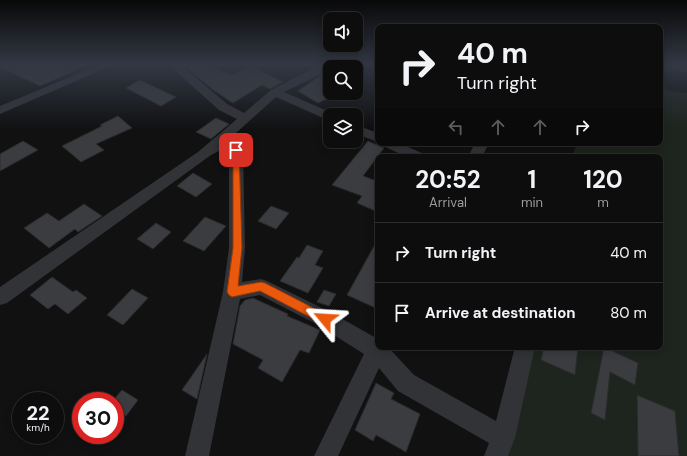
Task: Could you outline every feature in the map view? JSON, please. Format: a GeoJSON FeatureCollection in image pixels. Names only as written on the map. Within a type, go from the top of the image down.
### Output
{"type":"FeatureCollection","features":[{"type":"Feature","properties":{"kind":"street"},"geometry":{"type":"LineString","coordinates":[[0,110],[57,86]]}},
{"type":"Feature","properties":{"kind":"street"},"geometry":{"type":"LineString","coordinates":[[199,86],[223,107],[245,118]]}},
{"type":"Feature","properties":{"kind":"street"},"geometry":{"type":"LineString","coordinates":[[203,155],[275,92],[287,86]]}},
{"type":"Feature","properties":{"kind":"street"},"geometry":{"type":"LineString","coordinates":[[275,92],[323,114]]}},
{"type":"Feature","properties":{"kind":"street"},"geometry":{"type":"LineString","coordinates":[[363,132],[375,137]]}},
{"type":"Feature","properties":{"kind":"street"},"geometry":{"type":"LineString","coordinates":[[0,297],[203,155],[222,144],[236,150],[237,248],[232,292],[197,456]]}},
{"type":"Feature","properties":{"kind":"street"},"geometry":{"type":"LineString","coordinates":[[395,146],[412,154]]}},
{"type":"Feature","properties":{"kind":"street"},"geometry":{"type":"LineString","coordinates":[[232,292],[261,286],[375,346]]}},
{"type":"Feature","properties":{"kind":"street"},"geometry":{"type":"LineString","coordinates":[[326,456],[377,350]]}},
{"type":"Feature","properties":{"kind":"street"},"geometry":{"type":"LineString","coordinates":[[380,350],[406,383],[500,447],[524,350]]}},
{"type":"Feature","properties":{"kind":"shaded area"},"geometry":{"type":"Polygon","coordinates":[[[663,86],[665,86],[666,90],[687,93],[687,456],[496,456],[524,350],[663,350],[663,154],[573,154],[576,146],[663,146],[663,86]]]}},
{"type":"Feature","properties":{"kind":"building"},"geometry":{"type":"Polygon","coordinates":[[[129,86],[153,86],[176,97],[161,106],[126,88],[129,86]]]}},
{"type":"Feature","properties":{"kind":"building"},"geometry":{"type":"Polygon","coordinates":[[[209,86],[260,86],[233,103],[209,86]]]}},
{"type":"Feature","properties":{"kind":"building"},"geometry":{"type":"Polygon","coordinates":[[[265,86],[275,86],[270,89],[265,86]]]}},
{"type":"Feature","properties":{"kind":"building"},"geometry":{"type":"Polygon","coordinates":[[[305,86],[323,86],[324,100],[318,103],[298,91],[305,86]]]}},
{"type":"Feature","properties":{"kind":"building"},"geometry":{"type":"Polygon","coordinates":[[[118,116],[132,128],[96,144],[104,150],[81,162],[62,146],[102,126],[100,125],[118,116]]]}},
{"type":"Feature","properties":{"kind":"building"},"geometry":{"type":"Polygon","coordinates":[[[216,118],[229,124],[211,139],[196,132],[216,118]]]}},
{"type":"Feature","properties":{"kind":"building"},"geometry":{"type":"Polygon","coordinates":[[[23,141],[38,150],[0,171],[0,154],[23,141]]]}},
{"type":"Feature","properties":{"kind":"building"},"geometry":{"type":"Polygon","coordinates":[[[368,141],[375,144],[375,146],[384,148],[380,154],[375,154],[375,160],[363,176],[374,180],[375,178],[375,211],[357,203],[362,196],[332,185],[368,141]]]}},
{"type":"Feature","properties":{"kind":"building"},"geometry":{"type":"Polygon","coordinates":[[[193,173],[212,184],[196,197],[177,186],[193,173]]]}},
{"type":"Feature","properties":{"kind":"building"},"geometry":{"type":"Polygon","coordinates":[[[84,204],[102,216],[78,232],[75,229],[49,248],[24,228],[47,213],[59,221],[84,204]]]}},
{"type":"Feature","properties":{"kind":"building"},"geometry":{"type":"Polygon","coordinates":[[[271,206],[289,213],[276,229],[258,221],[271,206]]]}},
{"type":"Feature","properties":{"kind":"building"},"geometry":{"type":"Polygon","coordinates":[[[205,217],[226,226],[204,251],[183,241],[205,217]]]}},
{"type":"Feature","properties":{"kind":"building"},"geometry":{"type":"Polygon","coordinates":[[[156,223],[171,232],[153,249],[137,239],[156,223]]]}},
{"type":"Feature","properties":{"kind":"building"},"geometry":{"type":"Polygon","coordinates":[[[375,244],[375,308],[347,295],[375,244]]]}},
{"type":"Feature","properties":{"kind":"building"},"geometry":{"type":"Polygon","coordinates":[[[307,245],[323,251],[315,265],[323,268],[308,293],[280,281],[297,257],[299,258],[307,245]]]}},
{"type":"Feature","properties":{"kind":"building"},"geometry":{"type":"Polygon","coordinates":[[[52,277],[73,292],[76,290],[87,298],[68,314],[55,304],[48,309],[30,295],[52,277]]]}},
{"type":"Feature","properties":{"kind":"building"},"geometry":{"type":"Polygon","coordinates":[[[132,289],[148,298],[123,325],[107,315],[132,289]]]}},
{"type":"Feature","properties":{"kind":"building"},"geometry":{"type":"Polygon","coordinates":[[[324,290],[336,294],[329,306],[317,302],[324,290]]]}},
{"type":"Feature","properties":{"kind":"building"},"geometry":{"type":"Polygon","coordinates":[[[253,298],[288,314],[287,316],[320,330],[309,353],[300,350],[282,382],[258,368],[263,360],[233,344],[240,306],[245,300],[253,298]]]}},
{"type":"Feature","properties":{"kind":"building"},"geometry":{"type":"Polygon","coordinates":[[[543,350],[578,350],[575,375],[541,360],[543,350]]]}},
{"type":"Feature","properties":{"kind":"building"},"geometry":{"type":"Polygon","coordinates":[[[603,350],[610,350],[638,363],[635,385],[610,372],[605,420],[591,413],[603,350]]]}},
{"type":"Feature","properties":{"kind":"building"},"geometry":{"type":"Polygon","coordinates":[[[207,354],[197,399],[182,390],[207,354]]]}},
{"type":"Feature","properties":{"kind":"building"},"geometry":{"type":"Polygon","coordinates":[[[376,383],[394,393],[391,399],[420,414],[406,452],[376,435],[373,441],[355,430],[376,383]]]}},
{"type":"Feature","properties":{"kind":"building"},"geometry":{"type":"Polygon","coordinates":[[[122,390],[138,400],[126,416],[124,415],[124,392],[120,392],[122,390]]]}},
{"type":"Feature","properties":{"kind":"building"},"geometry":{"type":"Polygon","coordinates":[[[637,395],[675,411],[679,456],[638,456],[637,395]]]}},
{"type":"Feature","properties":{"kind":"route"},"geometry":{"type":"LineString","coordinates":[[236,150],[237,248],[232,292],[261,286],[325,319]]}}]}
